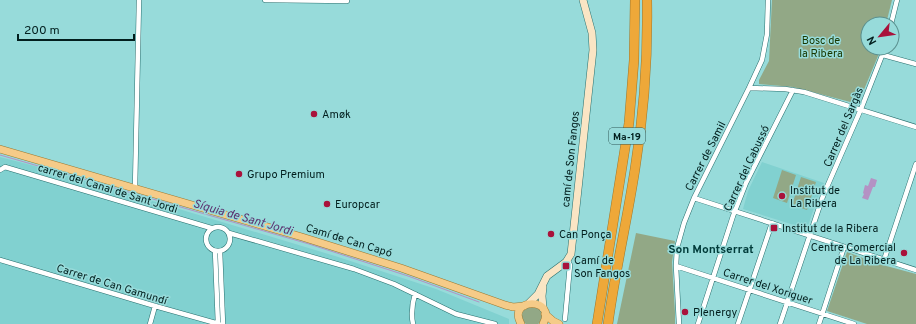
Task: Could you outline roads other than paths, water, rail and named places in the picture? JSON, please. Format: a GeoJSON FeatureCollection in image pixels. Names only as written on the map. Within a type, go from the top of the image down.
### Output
{"type":"FeatureCollection","features":[{"type":"Feature","properties":{"kind":"highway","name":"Ma-19"},"geometry":{"type":"LineString","coordinates":[[596,324],[629,124],[634,60],[635,0]]}},
{"type":"Feature","properties":{"kind":"highway","name":"Ma-19"},"geometry":{"type":"LineString","coordinates":[[608,324],[635,170],[642,118],[647,55],[647,0]]}},
{"type":"Feature","properties":{"kind":"highway"},"geometry":{"type":"LineString","coordinates":[[593,324],[594,315],[599,306]]}},
{"type":"Feature","properties":{"kind":"highway"},"geometry":{"type":"LineString","coordinates":[[610,309],[611,324]]}},
{"type":"Feature","properties":{"kind":"main road","name":"Camí de Can Capó"},"geometry":{"type":"LineString","coordinates":[[0,149],[295,235],[401,268],[483,298],[510,306],[536,303],[553,321],[559,324]]}},
{"type":"Feature","properties":{"kind":"main road","name":"Camí de Can Capó"},"geometry":{"type":"LineString","coordinates":[[483,298],[511,311],[519,321]]}},
{"type":"Feature","properties":{"kind":"main road"},"geometry":{"type":"LineString","coordinates":[[519,321],[520,311],[526,304]]}},
{"type":"Feature","properties":{"kind":"main road"},"geometry":{"type":"LineString","coordinates":[[543,324],[544,311]]}},
{"type":"Feature","properties":{"kind":"street"},"geometry":{"type":"LineString","coordinates":[[136,189],[139,0]]}},
{"type":"Feature","properties":{"kind":"street"},"geometry":{"type":"LineString","coordinates":[[266,0],[347,1]]}},
{"type":"Feature","properties":{"kind":"street","name":"camí de Son Fangos"},"geometry":{"type":"LineString","coordinates":[[565,319],[570,266],[568,261],[572,250],[593,50],[592,33],[583,0]]}},
{"type":"Feature","properties":{"kind":"street","name":"Carrer de Samil"},"geometry":{"type":"LineString","coordinates":[[679,324],[676,266],[677,248],[682,229],[694,198],[762,60],[767,34],[768,0]]}},
{"type":"Feature","properties":{"kind":"street"},"geometry":{"type":"LineString","coordinates":[[893,16],[897,0]]}},
{"type":"Feature","properties":{"kind":"street","name":"Carrer del Sargàs"},"geometry":{"type":"LineString","coordinates":[[780,324],[823,196],[861,110],[883,56]]}},
{"type":"Feature","properties":{"kind":"street"},"geometry":{"type":"LineString","coordinates":[[887,56],[916,64]]}},
{"type":"Feature","properties":{"kind":"street"},"geometry":{"type":"LineString","coordinates":[[749,88],[804,92],[916,127]]}},
{"type":"Feature","properties":{"kind":"street","name":"Carrer del Cabussó"},"geometry":{"type":"LineString","coordinates":[[698,324],[712,278],[746,183],[793,90]]}},
{"type":"Feature","properties":{"kind":"street"},"geometry":{"type":"LineString","coordinates":[[884,260],[916,164]]}},
{"type":"Feature","properties":{"kind":"street","name":"carrer del Canal de Sant Jordi"},"geometry":{"type":"LineString","coordinates":[[0,170],[5,167],[211,228]]}},
{"type":"Feature","properties":{"kind":"street"},"geometry":{"type":"LineString","coordinates":[[694,198],[916,270]]}},
{"type":"Feature","properties":{"kind":"street"},"geometry":{"type":"LineString","coordinates":[[738,324],[772,223]]}},
{"type":"Feature","properties":{"kind":"street"},"geometry":{"type":"LineString","coordinates":[[218,251],[208,246],[206,243],[206,234],[211,228],[219,226],[229,233],[378,277],[456,314],[495,324]]}},
{"type":"Feature","properties":{"kind":"street"},"geometry":{"type":"LineString","coordinates":[[218,251],[227,247],[229,244],[229,233]]}},
{"type":"Feature","properties":{"kind":"street"},"geometry":{"type":"LineString","coordinates":[[819,324],[844,247]]}},
{"type":"Feature","properties":{"kind":"street"},"geometry":{"type":"LineString","coordinates":[[218,251],[218,324]]}},
{"type":"Feature","properties":{"kind":"street"},"geometry":{"type":"LineString","coordinates":[[218,251],[224,324]]}},
{"type":"Feature","properties":{"kind":"street","name":"Carrer de Can Gamundí"},"geometry":{"type":"LineString","coordinates":[[0,260],[218,324]]}},
{"type":"Feature","properties":{"kind":"street"},"geometry":{"type":"LineString","coordinates":[[526,304],[538,294],[549,274],[568,261]]}},
{"type":"Feature","properties":{"kind":"street","name":"Carrer del Xoriguer"},"geometry":{"type":"LineString","coordinates":[[676,266],[854,324]]}},
{"type":"Feature","properties":{"kind":"street"},"geometry":{"type":"LineString","coordinates":[[544,281],[542,296],[544,311]]}},
{"type":"Feature","properties":{"kind":"street"},"geometry":{"type":"LineString","coordinates":[[413,324],[412,303],[415,294]]}},
{"type":"Feature","properties":{"kind":"street"},"geometry":{"type":"LineString","coordinates":[[150,324],[155,306]]}},
{"type":"Feature","properties":{"kind":"waterway","name":"Síquia de Sant Jordi"},"geometry":{"type":"LineString","coordinates":[[0,155],[309,244],[408,276],[479,302]]}},
{"type":"Feature","properties":{"kind":"place","name":"Amøk"},"geometry":{"type":"Point","coordinates":[314,114]}},
{"type":"Feature","properties":{"kind":"place","name":"Grupo Premium"},"geometry":{"type":"Point","coordinates":[239,174]}},
{"type":"Feature","properties":{"kind":"place","name":"Institut de La Ribera"},"geometry":{"type":"Point","coordinates":[782,196]}},
{"type":"Feature","properties":{"kind":"place","name":"Europcar"},"geometry":{"type":"Point","coordinates":[327,204]}},
{"type":"Feature","properties":{"kind":"place","name":"Institut de la Ribera"},"geometry":{"type":"Point","coordinates":[774,228]}},
{"type":"Feature","properties":{"kind":"place","name":"Can Ponça"},"geometry":{"type":"Point","coordinates":[551,234]}},
{"type":"Feature","properties":{"kind":"place","name":"Centre Comercial de La Ribera"},"geometry":{"type":"Point","coordinates":[904,253]}},
{"type":"Feature","properties":{"kind":"place","name":"Camí de Son Fangos"},"geometry":{"type":"Point","coordinates":[566,266]}},
{"type":"Feature","properties":{"kind":"place","name":"Plenergy"},"geometry":{"type":"Point","coordinates":[685,312]}},
{"type":"Feature","properties":{"kind":"district","name":"Son Montserrat"},"geometry":{"type":"Point","coordinates":[711,249]}},
{"type":"Feature","properties":{"kind":"park label","name":"Bosc de la Ribera"},"geometry":{"type":"Point","coordinates":[821,46]}}]}
